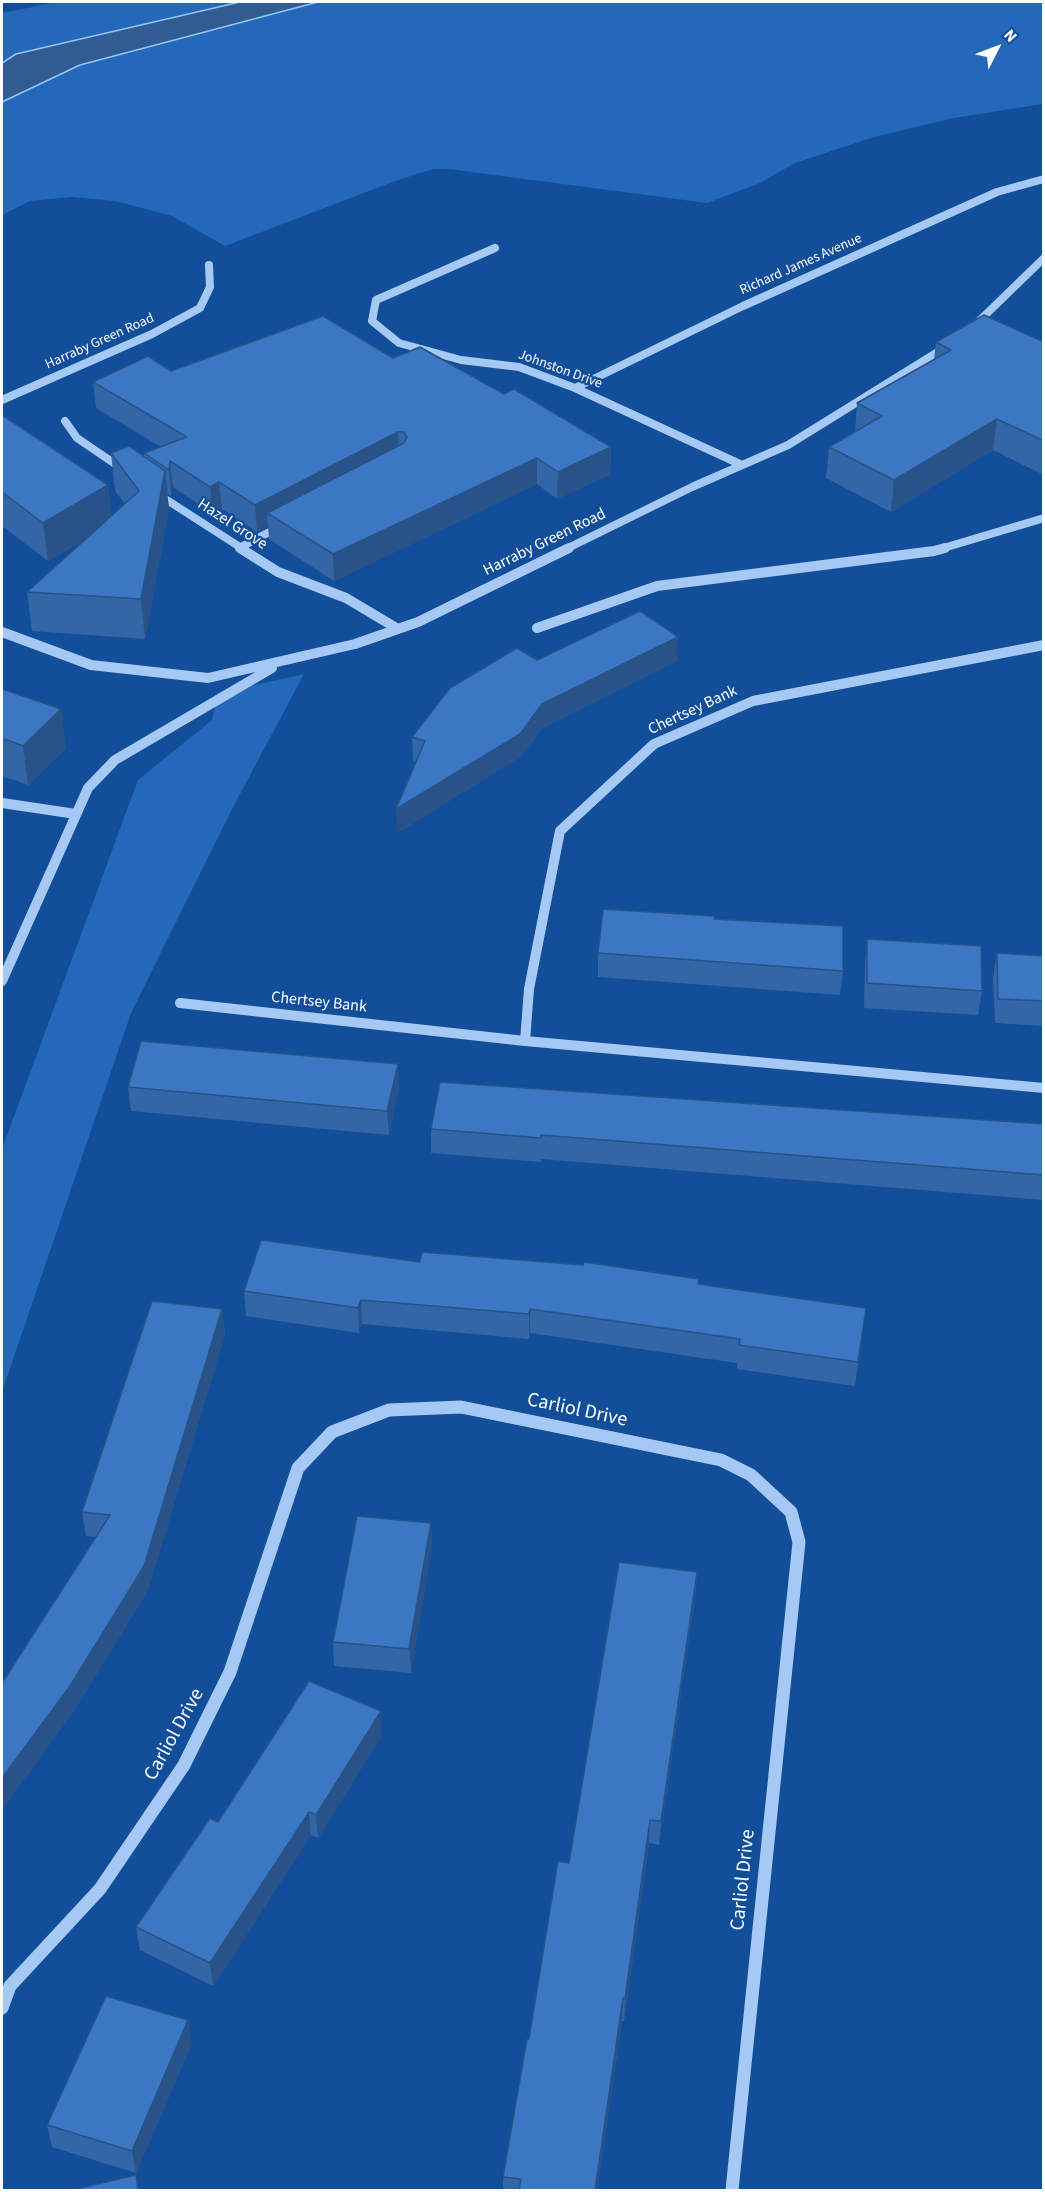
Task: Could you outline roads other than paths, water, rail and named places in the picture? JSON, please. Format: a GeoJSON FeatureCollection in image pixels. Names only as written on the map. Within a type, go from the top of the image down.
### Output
{"type":"FeatureCollection","features":[{"type":"Feature","properties":{"kind":"street","name":"Richard James Avenue"},"geometry":{"type":"LineString","coordinates":[[575,388],[743,306],[986,197],[1044,178]]}},
{"type":"Feature","properties":{"kind":"street","name":"Johnston Drive"},"geometry":{"type":"LineString","coordinates":[[495,248],[376,300],[372,321],[399,343],[461,360],[519,367],[575,388],[742,465]]}},
{"type":"Feature","properties":{"kind":"street"},"geometry":{"type":"LineString","coordinates":[[966,333],[995,308],[1044,258]]}},
{"type":"Feature","properties":{"kind":"street","name":"Harraby Green Road"},"geometry":{"type":"LineString","coordinates":[[2,400],[152,334],[200,308],[210,287],[209,265]]}},
{"type":"Feature","properties":{"kind":"street","name":"Harraby Green Road"},"geometry":{"type":"LineString","coordinates":[[2,632],[91,665],[208,678],[355,644],[418,622],[692,487],[788,446],[950,344]]}},
{"type":"Feature","properties":{"kind":"street"},"geometry":{"type":"LineString","coordinates":[[64,421],[77,438],[135,478]]}},
{"type":"Feature","properties":{"kind":"street","name":"Hazel Grove"},"geometry":{"type":"LineString","coordinates":[[144,485],[278,572],[346,598],[398,629]]}},
{"type":"Feature","properties":{"kind":"street"},"geometry":{"type":"LineString","coordinates":[[537,628],[657,586],[934,551],[1044,518]]}},
{"type":"Feature","properties":{"kind":"street"},"geometry":{"type":"LineString","coordinates":[[239,548],[290,522]]}},
{"type":"Feature","properties":{"kind":"street","name":"Chertsey Bank"},"geometry":{"type":"LineString","coordinates":[[525,1041],[529,989],[560,831],[654,744],[753,700],[1044,645]]}},
{"type":"Feature","properties":{"kind":"street"},"geometry":{"type":"LineString","coordinates":[[2,981],[88,788],[115,760],[280,663]]}},
{"type":"Feature","properties":{"kind":"street"},"geometry":{"type":"LineString","coordinates":[[2,804],[76,814]]}},
{"type":"Feature","properties":{"kind":"street","name":"Chertsey Bank"},"geometry":{"type":"LineString","coordinates":[[180,1003],[525,1041],[1044,1088]]}},
{"type":"Feature","properties":{"kind":"street","name":"Carliol Drive"},"geometry":{"type":"LineString","coordinates":[[2,2008],[10,1986],[100,1889],[184,1765],[230,1672],[298,1468],[332,1432],[389,1410],[461,1407],[721,1460],[751,1475],[791,1512],[798,1542],[732,2190]]}}]}
